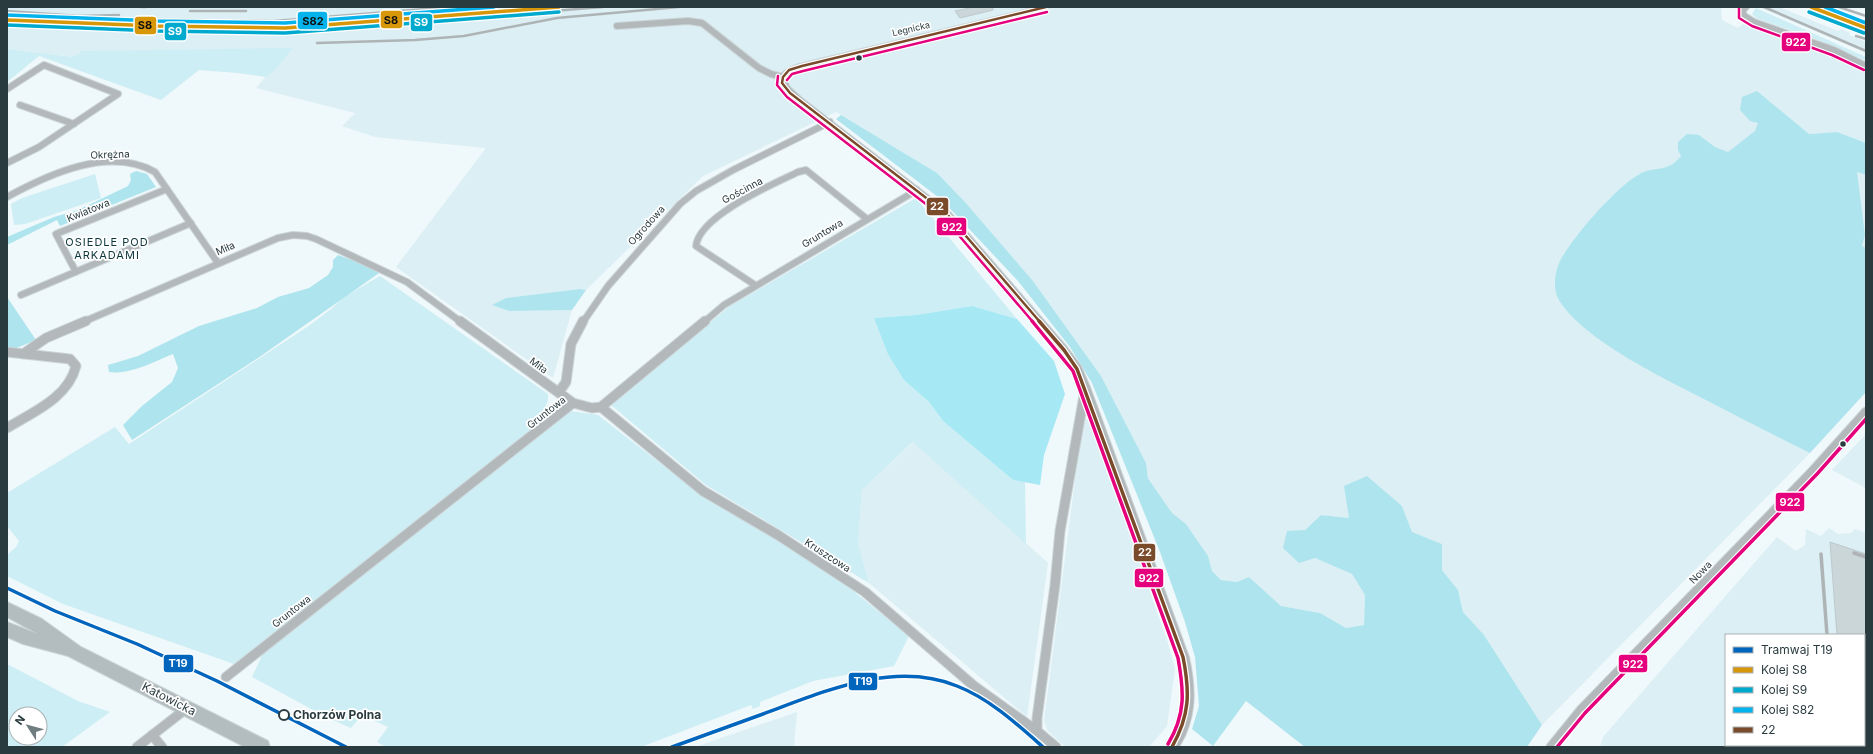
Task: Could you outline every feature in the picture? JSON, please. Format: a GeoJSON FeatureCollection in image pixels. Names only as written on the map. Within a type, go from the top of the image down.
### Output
{"type":"FeatureCollection","features":[{"type":"Feature","properties":{"kind":"main road","name":"Katowicka"},"geometry":{"type":"LineString","coordinates":[[7,609],[37,624],[75,652],[262,747]]}},
{"type":"Feature","properties":{"kind":"main road","name":"Katowicka"},"geometry":{"type":"LineString","coordinates":[[7,629],[23,637],[75,652]]}},
{"type":"Feature","properties":{"kind":"street","name":"Legnicka"},"geometry":{"type":"LineString","coordinates":[[783,77],[789,70],[802,66],[1046,7]]}},
{"type":"Feature","properties":{"kind":"street"},"geometry":{"type":"LineString","coordinates":[[1746,7],[1743,10],[1743,14],[1754,22],[1834,50],[1866,66]]}},
{"type":"Feature","properties":{"kind":"street"},"geometry":{"type":"LineString","coordinates":[[617,26],[696,22],[708,27],[730,46],[764,71],[783,77],[782,83],[786,89],[947,214],[1064,350],[1077,369],[1086,387],[1183,657],[1189,681],[1189,704],[1184,724],[1172,747]]}},
{"type":"Feature","properties":{"kind":"street"},"geometry":{"type":"LineString","coordinates":[[7,89],[44,65],[118,94],[39,148],[7,163]]}},
{"type":"Feature","properties":{"kind":"street"},"geometry":{"type":"LineString","coordinates":[[20,105],[74,124]]}},
{"type":"Feature","properties":{"kind":"street","name":"Ogrodowa"},"geometry":{"type":"LineString","coordinates":[[559,392],[566,382],[571,344],[578,328],[608,286],[680,204],[692,194],[714,180],[830,122]]}},
{"type":"Feature","properties":{"kind":"street","name":"Okrężna"},"geometry":{"type":"LineString","coordinates":[[7,197],[39,179],[62,170],[78,166],[112,162],[129,162],[148,168],[155,172],[218,263]]}},
{"type":"Feature","properties":{"kind":"street","name":"Gościnna"},"geometry":{"type":"LineString","coordinates":[[755,285],[696,246],[696,241],[712,222],[728,207],[798,172],[806,170],[867,219]]}},
{"type":"Feature","properties":{"kind":"street","name":"Kwiatowa"},"geometry":{"type":"LineString","coordinates":[[76,272],[56,234],[167,189]]}},
{"type":"Feature","properties":{"kind":"street","name":"Gruntowa"},"geometry":{"type":"LineString","coordinates":[[226,677],[573,403],[592,408],[602,407],[719,308],[755,285],[917,190]]}},
{"type":"Feature","properties":{"kind":"street"},"geometry":{"type":"LineString","coordinates":[[21,295],[191,223]]}},
{"type":"Feature","properties":{"kind":"street","name":"Miła"},"geometry":{"type":"LineString","coordinates":[[23,354],[46,338],[218,263],[278,238],[293,235],[312,238],[391,273],[407,282],[559,392]]}},
{"type":"Feature","properties":{"kind":"street"},"geometry":{"type":"LineString","coordinates":[[7,352],[70,359],[74,362],[75,371],[71,381],[62,392],[7,428]]}},
{"type":"Feature","properties":{"kind":"street"},"geometry":{"type":"LineString","coordinates":[[1037,731],[1037,718],[1055,585],[1060,531],[1086,387]]}},
{"type":"Feature","properties":{"kind":"street"},"geometry":{"type":"LineString","coordinates":[[559,392],[573,403]]}},
{"type":"Feature","properties":{"kind":"street","name":"Kruszcowa"},"geometry":{"type":"LineString","coordinates":[[602,407],[703,491],[778,535],[865,592],[974,686],[1037,731],[1056,747]]}},
{"type":"Feature","properties":{"kind":"street","name":"Nowa"},"geometry":{"type":"LineString","coordinates":[[1551,747],[1586,705],[1812,471],[1866,412]]}},
{"type":"Feature","properties":{"kind":"street"},"geometry":{"type":"LineString","coordinates":[[137,747],[187,708]]}},
{"type":"Feature","properties":{"kind":"street"},"geometry":{"type":"LineString","coordinates":[[152,735],[162,747]]}},
{"type":"Feature","properties":{"kind":"shaded area"},"geometry":{"type":"Polygon","coordinates":[[[7,7],[1721,7],[1722,20],[1738,28],[1745,22],[1841,57],[1866,71],[1866,143],[1837,132],[1809,134],[1757,91],[1758,123],[1756,131],[1728,152],[1715,147],[1699,135],[1678,150],[1681,156],[1674,165],[1639,174],[1609,198],[1586,227],[1571,314],[1596,336],[1637,363],[1810,453],[1542,725],[1484,635],[1463,612],[1458,590],[1442,570],[1442,544],[1412,532],[1402,506],[1350,518],[1321,515],[1305,530],[1315,558],[1352,574],[1365,595],[1364,625],[1346,628],[1320,613],[1281,606],[1249,577],[1237,582],[1221,580],[1212,571],[1208,556],[1186,524],[1172,513],[1148,477],[1146,463],[1101,376],[1033,281],[965,202],[937,173],[836,112],[703,176],[586,290],[580,289],[506,298],[493,305],[509,311],[572,310],[553,378],[396,267],[486,148],[375,137],[342,126],[355,113],[256,88],[288,50],[74,57],[7,49],[7,7]]]}},
{"type":"Feature","properties":{"kind":"shaded area"},"geometry":{"type":"Polygon","coordinates":[[[1759,7],[1779,7],[1838,31],[1841,29],[1850,33],[1849,35],[1866,42],[1866,53],[1759,7]]]}},
{"type":"Feature","properties":{"kind":"shaded area"},"geometry":{"type":"Polygon","coordinates":[[[1806,7],[1825,7],[1866,22],[1866,30],[1806,7]]]}},
{"type":"Feature","properties":{"kind":"shaded area"},"geometry":{"type":"Polygon","coordinates":[[[1756,8],[1866,57],[1866,61],[1813,38],[1756,18],[1752,14],[1756,8]]]}},
{"type":"Feature","properties":{"kind":"shaded area"},"geometry":{"type":"Polygon","coordinates":[[[293,48],[276,69],[266,77],[199,70],[161,100],[39,56],[7,82],[7,49],[74,57],[82,51],[293,48]]]}},
{"type":"Feature","properties":{"kind":"shaded area"},"geometry":{"type":"Polygon","coordinates":[[[1757,91],[1809,134],[1837,132],[1866,143],[1866,175],[1857,172],[1865,235],[1862,246],[1866,248],[1866,392],[1810,453],[1627,358],[1587,330],[1571,315],[1559,300],[1555,285],[1557,269],[1561,259],[1585,225],[1618,191],[1638,175],[1650,170],[1671,165],[1676,162],[1681,156],[1678,150],[1678,142],[1687,134],[1699,135],[1715,147],[1728,152],[1755,131],[1758,123],[1750,121],[1740,110],[1742,97],[1757,91]]]}},
{"type":"Feature","properties":{"kind":"shaded area"},"geometry":{"type":"Polygon","coordinates":[[[841,115],[937,173],[965,202],[1033,281],[1101,376],[1146,463],[1148,478],[1172,513],[1186,524],[1208,556],[1212,571],[1221,580],[1237,582],[1249,577],[1281,606],[1320,613],[1346,628],[1364,625],[1365,595],[1352,574],[1315,558],[1299,563],[1283,548],[1287,531],[1305,530],[1321,515],[1349,518],[1344,486],[1367,476],[1402,506],[1412,532],[1442,544],[1442,570],[1458,590],[1463,612],[1484,635],[1542,725],[1527,747],[1305,747],[1246,701],[1213,746],[1192,729],[1199,706],[1195,657],[1185,622],[1160,552],[1092,383],[1070,347],[1018,281],[942,200],[836,119],[841,115]]]}},
{"type":"Feature","properties":{"kind":"shaded area"},"geometry":{"type":"Polygon","coordinates":[[[136,171],[147,174],[156,187],[60,226],[57,220],[7,245],[7,237],[54,217],[78,210],[128,186],[131,180],[130,174],[136,171]]]}},
{"type":"Feature","properties":{"kind":"shaded area"},"geometry":{"type":"Polygon","coordinates":[[[1856,171],[1866,175],[1866,248],[1862,247],[1865,235],[1856,171]]]}},
{"type":"Feature","properties":{"kind":"shaded area"},"geometry":{"type":"Polygon","coordinates":[[[95,174],[101,198],[25,224],[14,225],[11,204],[22,198],[95,174]]]}},
{"type":"Feature","properties":{"kind":"shaded area"},"geometry":{"type":"Polygon","coordinates":[[[916,198],[1017,319],[972,306],[916,315],[874,318],[904,380],[929,402],[943,421],[1013,480],[1025,482],[1026,544],[913,442],[862,490],[858,543],[869,583],[706,485],[611,405],[730,306],[916,198]]]}},
{"type":"Feature","properties":{"kind":"shaded area"},"geometry":{"type":"Polygon","coordinates":[[[338,255],[382,271],[258,358],[132,440],[123,425],[142,406],[172,382],[178,368],[173,354],[125,372],[109,372],[108,365],[138,356],[199,326],[257,308],[278,297],[309,288],[328,275],[333,267],[333,260],[338,255]]]}},
{"type":"Feature","properties":{"kind":"shaded area"},"geometry":{"type":"Polygon","coordinates":[[[380,276],[548,394],[548,400],[540,422],[486,467],[234,664],[63,604],[7,576],[7,555],[16,547],[19,541],[7,526],[7,493],[115,427],[129,444],[310,325],[344,297],[380,276]]]}},
{"type":"Feature","properties":{"kind":"shaded area"},"geometry":{"type":"Polygon","coordinates":[[[580,289],[586,290],[572,310],[509,311],[492,305],[506,298],[580,289]]]}},
{"type":"Feature","properties":{"kind":"shaded area"},"geometry":{"type":"Polygon","coordinates":[[[7,297],[36,340],[14,349],[7,348],[7,297]]]}},
{"type":"Feature","properties":{"kind":"shaded area"},"geometry":{"type":"Polygon","coordinates":[[[972,306],[1017,319],[1054,361],[1065,394],[1044,455],[1040,485],[1013,480],[943,421],[929,402],[904,380],[888,354],[874,318],[916,315],[972,306]]]}},
{"type":"Feature","properties":{"kind":"shaded area"},"geometry":{"type":"Polygon","coordinates":[[[570,411],[598,415],[696,491],[821,565],[909,636],[894,666],[813,681],[760,702],[760,706],[753,709],[751,705],[641,747],[386,747],[377,742],[388,727],[362,715],[351,728],[326,717],[252,677],[264,651],[570,411]]]}},
{"type":"Feature","properties":{"kind":"shaded area"},"geometry":{"type":"Polygon","coordinates":[[[1083,418],[1089,419],[1167,640],[1175,669],[1167,726],[1149,747],[1065,747],[1048,731],[1044,721],[1083,418]]]}},
{"type":"Feature","properties":{"kind":"shaded area"},"geometry":{"type":"Polygon","coordinates":[[[1866,434],[1866,488],[1832,470],[1866,434]]]}},
{"type":"Feature","properties":{"kind":"shaded area"},"geometry":{"type":"Polygon","coordinates":[[[914,442],[1048,563],[1027,717],[869,583],[858,543],[862,490],[914,442]]]}},
{"type":"Feature","properties":{"kind":"shaded area"},"geometry":{"type":"Polygon","coordinates":[[[1829,528],[1838,534],[1851,533],[1855,529],[1866,533],[1866,747],[1600,747],[1603,737],[1777,537],[1796,551],[1805,545],[1806,529],[1821,536],[1829,528]]]}},
{"type":"Feature","properties":{"kind":"shaded area"},"geometry":{"type":"Polygon","coordinates":[[[7,664],[78,701],[110,712],[62,747],[7,747],[7,664]]]}},
{"type":"Feature","properties":{"kind":"shaded area"},"geometry":{"type":"Polygon","coordinates":[[[797,712],[794,747],[695,747],[797,712]]]}},
{"type":"Feature","properties":{"kind":"building"},"geometry":{"type":"Polygon","coordinates":[[[974,7],[993,7],[993,10],[960,18],[955,11],[974,7]]]}},
{"type":"Feature","properties":{"kind":"building"},"geometry":{"type":"Polygon","coordinates":[[[1830,542],[1866,554],[1866,635],[1837,634],[1830,542]]]}},
{"type":"Feature","properties":{"kind":"railway"},"geometry":{"type":"LineString","coordinates":[[141,7],[146,7]]}},
{"type":"Feature","properties":{"kind":"railway"},"geometry":{"type":"LineString","coordinates":[[113,19],[274,21],[450,7]]}},
{"type":"Feature","properties":{"kind":"railway"},"geometry":{"type":"LineString","coordinates":[[56,25],[133,30],[290,32],[603,7]]}},
{"type":"Feature","properties":{"kind":"railway"},"geometry":{"type":"LineString","coordinates":[[317,43],[415,40],[464,36],[557,18],[679,7]]}},
{"type":"Feature","properties":{"kind":"railway"},"geometry":{"type":"LineString","coordinates":[[1764,7],[1866,51]]}},
{"type":"Feature","properties":{"kind":"railway"},"geometry":{"type":"LineString","coordinates":[[1839,7],[1866,16]]}},
{"type":"Feature","properties":{"kind":"railway"},"geometry":{"type":"LineString","coordinates":[[7,11],[79,16],[119,15]]}},
{"type":"Feature","properties":{"kind":"railway"},"geometry":{"type":"LineString","coordinates":[[190,11],[246,11]]}},
{"type":"Feature","properties":{"kind":"railway"},"geometry":{"type":"LineString","coordinates":[[1856,36],[1866,39]]}},
{"type":"Feature","properties":{"kind":"railway"},"geometry":{"type":"LineString","coordinates":[[1854,553],[1866,557]]}},
{"type":"Feature","properties":{"kind":"railway"},"geometry":{"type":"LineString","coordinates":[[1821,554],[1827,634]]}},
{"type":"Feature","properties":{"kind":"tram line","name":"T19"},"geometry":{"type":"LineString","coordinates":[[7,588],[55,611],[137,644],[217,681],[346,747]]}},
{"type":"Feature","properties":{"kind":"tram line","name":"T19"},"geometry":{"type":"LineString","coordinates":[[672,747],[828,691],[874,679],[897,677],[920,677],[942,681],[970,692],[1009,717],[1043,747]]}},
{"type":"Feature","properties":{"kind":"rail line","name":"S82"},"geometry":{"type":"LineString","coordinates":[[7,15],[157,21],[285,23],[494,7]]}},
{"type":"Feature","properties":{"kind":"rail line","name":"S8"},"geometry":{"type":"LineString","coordinates":[[7,20],[157,26],[285,28],[559,7]]}},
{"type":"Feature","properties":{"kind":"rail line","name":"S8"},"geometry":{"type":"LineString","coordinates":[[1811,7],[1866,28]]}},
{"type":"Feature","properties":{"kind":"rail line","name":"S82"},"geometry":{"type":"LineString","coordinates":[[1825,7],[1866,23]]}},
{"type":"Feature","properties":{"kind":"rail line","name":"S9"},"geometry":{"type":"LineString","coordinates":[[7,25],[157,31],[285,33],[559,12]]}},
{"type":"Feature","properties":{"kind":"rail line","name":"S9"},"geometry":{"type":"LineString","coordinates":[[1809,12],[1864,33]]}},
{"type":"Feature","properties":{"kind":"transit line","name":"22"},"geometry":{"type":"LineString","coordinates":[[783,77],[789,70],[802,66],[1046,7]]}},
{"type":"Feature","properties":{"kind":"transit line","name":"922"},"geometry":{"type":"LineString","coordinates":[[1739,7],[1739,18],[1752,26],[1832,55],[1864,70]]}},
{"type":"Feature","properties":{"kind":"transit line","name":"922"},"geometry":{"type":"LineString","coordinates":[[787,80],[792,74],[803,71],[1047,12]]}},
{"type":"Feature","properties":{"kind":"transit line","name":"922"},"geometry":{"type":"LineString","coordinates":[[778,76],[777,85],[787,97],[944,218],[1060,353],[1073,371],[1178,658],[1182,682],[1183,703],[1179,723],[1168,744]]}},
{"type":"Feature","properties":{"kind":"transit line","name":"22"},"geometry":{"type":"LineString","coordinates":[[783,77],[782,83],[790,93],[947,214],[1064,350],[1077,369],[1183,657],[1186,670],[1188,704],[1179,736],[1172,747]]}},
{"type":"Feature","properties":{"kind":"transit line","name":"922"},"geometry":{"type":"LineString","coordinates":[[1557,747],[1585,713],[1817,474],[1866,419]]}},
{"type":"Feature","properties":{"kind":"place","name":"Chorzów Polna"},"geometry":{"type":"Point","coordinates":[284,715]}},
{"type":"Feature","properties":{"kind":"district","name":"OSIEDLE POD ARKADAMI"},"geometry":{"type":"Point","coordinates":[107,248]}}]}
